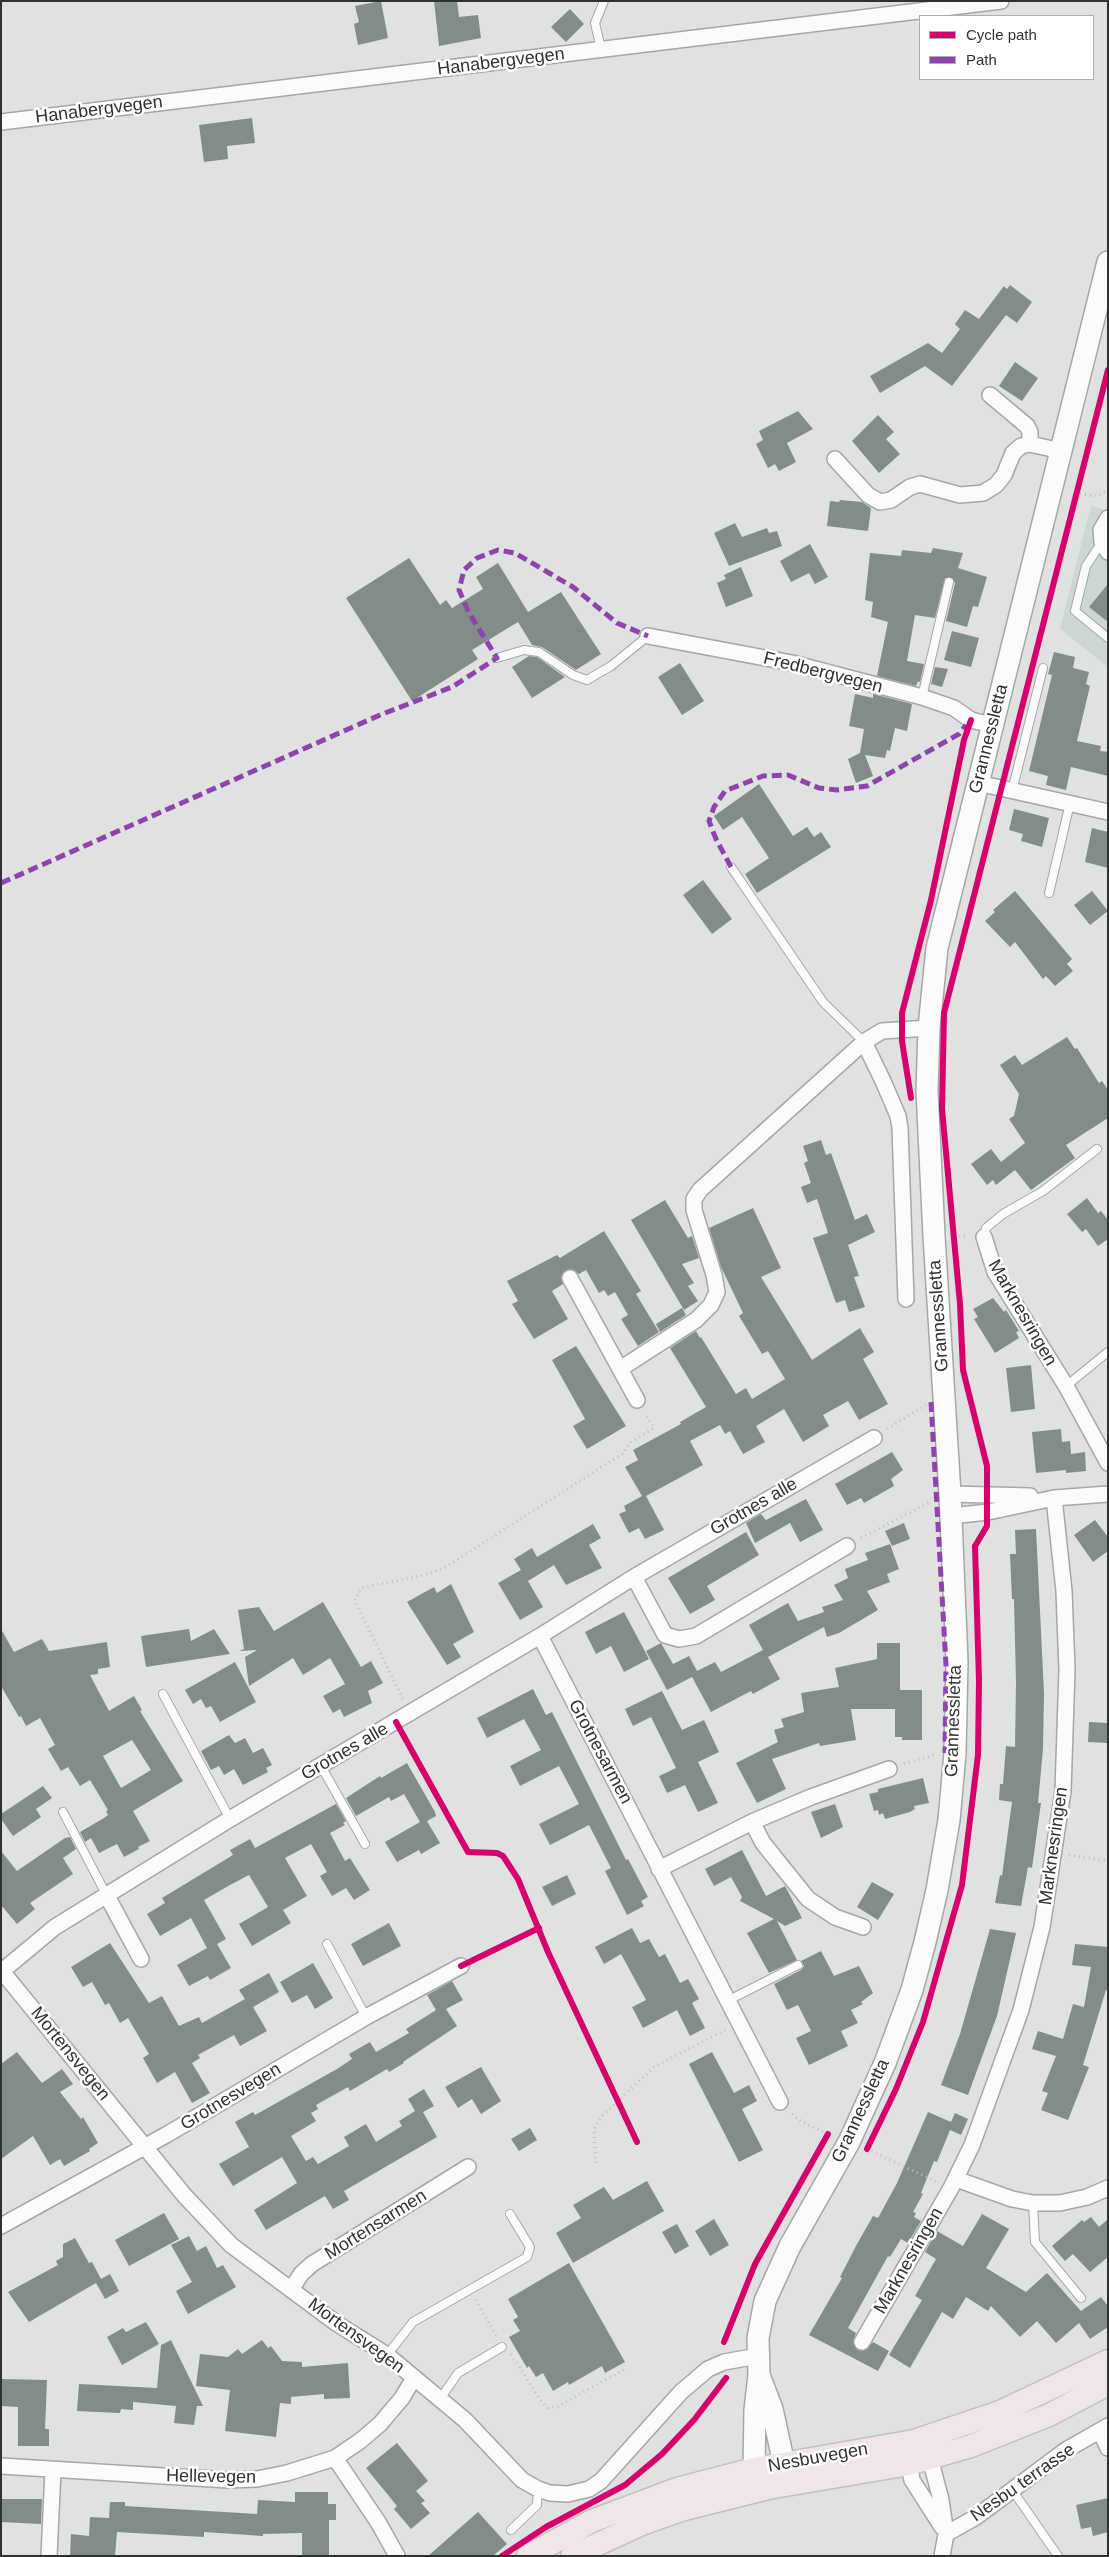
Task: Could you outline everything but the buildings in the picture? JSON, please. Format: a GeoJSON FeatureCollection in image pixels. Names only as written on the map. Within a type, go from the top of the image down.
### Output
{"type":"FeatureCollection","features":[{"type":"Feature","properties":{"kind":"main road","name":"Grannessletta"},"geometry":{"type":"LineString","coordinates":[[754,2469],[760,2322],[772,2284],[790,2246],[849,2142],[871,2096],[912,1990],[937,1890],[949,1820],[955,1753],[957,1662],[951,1516],[943,1498],[927,1091],[929,1028],[938,948],[1108,262]]}},
{"type":"Feature","properties":{"kind":"main road","name":"Nesbuvegen"},"geometry":{"type":"LineString","coordinates":[[528,2556],[572,2531],[628,2507],[677,2490],[754,2469],[914,2441],[1000,2412],[1108,2360]]}},
{"type":"Feature","properties":{"kind":"main road","name":"Grannessletta"},"geometry":{"type":"LineString","coordinates":[[759,2366],[772,2409],[784,2464]]}},
{"type":"Feature","properties":{"kind":"main road","name":"Nesbuvegen"},"geometry":{"type":"LineString","coordinates":[[572,2556],[644,2523],[684,2509],[768,2488],[919,2461],[1016,2429],[1084,2398],[1108,2384]]}},
{"type":"Feature","properties":{"kind":"main road"},"geometry":{"type":"LineString","coordinates":[[754,2469],[768,2488],[784,2464]]}},
{"type":"Feature","properties":{"kind":"street","name":"Hanabergvegen"},"geometry":{"type":"LineString","coordinates":[[1,122],[1001,1]]}},
{"type":"Feature","properties":{"kind":"street"},"geometry":{"type":"LineString","coordinates":[[990,395],[1027,426],[1030,432],[1030,444]]}},
{"type":"Feature","properties":{"kind":"street"},"geometry":{"type":"LineString","coordinates":[[835,459],[868,495],[880,502],[891,500],[910,487],[920,484],[960,496],[983,493],[996,485],[1004,475],[1013,453],[1021,446],[1030,444],[1061,452]]}},
{"type":"Feature","properties":{"kind":"street"},"geometry":{"type":"LineString","coordinates":[[1105,547],[1102,530],[1108,518]]}},
{"type":"Feature","properties":{"kind":"street","name":"Fredbergvegen"},"geometry":{"type":"LineString","coordinates":[[648,636],[792,663],[922,697],[954,708],[971,720],[992,726]]}},
{"type":"Feature","properties":{"kind":"street"},"geometry":{"type":"LineString","coordinates":[[978,783],[1108,812]]}},
{"type":"Feature","properties":{"kind":"street"},"geometry":{"type":"LineString","coordinates":[[620,1369],[696,1320],[711,1305],[717,1292],[714,1274],[694,1210],[694,1199],[700,1190],[864,1042],[882,1031],[929,1028]]}},
{"type":"Feature","properties":{"kind":"street","name":"Grannessletta"},"geometry":{"type":"LineString","coordinates":[[864,1042],[898,1116],[900,1128],[906,1299]]}},
{"type":"Feature","properties":{"kind":"street","name":"Marknesringen"},"geometry":{"type":"LineString","coordinates":[[984,1237],[996,1272],[1066,1386],[1108,1463]]}},
{"type":"Feature","properties":{"kind":"street"},"geometry":{"type":"LineString","coordinates":[[570,1278],[637,1400]]}},
{"type":"Feature","properties":{"kind":"street","name":"Grotnes alle"},"geometry":{"type":"LineString","coordinates":[[2,1971],[55,1928],[230,1819],[540,1636],[634,1577],[874,1438]]}},
{"type":"Feature","properties":{"kind":"street"},"geometry":{"type":"LineString","coordinates":[[943,1498],[1054,1498],[1108,1494]]}},
{"type":"Feature","properties":{"kind":"street"},"geometry":{"type":"LineString","coordinates":[[951,1516],[988,1512],[1054,1498]]}},
{"type":"Feature","properties":{"kind":"street","name":"Marknesringen"},"geometry":{"type":"LineString","coordinates":[[862,2342],[954,2184],[975,2136],[1021,2010],[1042,1928],[1063,1791],[1067,1670],[1064,1591],[1054,1498]]}},
{"type":"Feature","properties":{"kind":"street"},"geometry":{"type":"LineString","coordinates":[[634,1577],[665,1635],[679,1639],[696,1636],[847,1546]]}},
{"type":"Feature","properties":{"kind":"street","name":"Grotnesarmen"},"geometry":{"type":"LineString","coordinates":[[540,1636],[780,2102]]}},
{"type":"Feature","properties":{"kind":"street"},"geometry":{"type":"LineString","coordinates":[[659,1870],[752,1822],[811,1797],[889,1769]]}},
{"type":"Feature","properties":{"kind":"street"},"geometry":{"type":"LineString","coordinates":[[752,1822],[764,1843],[808,1899],[835,1917],[863,1927]]}},
{"type":"Feature","properties":{"kind":"street"},"geometry":{"type":"LineString","coordinates":[[107,1896],[141,1959]]}},
{"type":"Feature","properties":{"kind":"street","name":"Grotnesvegen"},"geometry":{"type":"LineString","coordinates":[[1,2226],[145,2147],[366,2017],[461,1966]]}},
{"type":"Feature","properties":{"kind":"street","name":"Mortensvegen"},"geometry":{"type":"LineString","coordinates":[[2,1971],[184,2195],[231,2245],[336,2323],[387,2354],[465,2420],[522,2480],[538,2490],[568,2494],[589,2488],[601,2481],[681,2392],[708,2369],[724,2362],[759,2366]]}},
{"type":"Feature","properties":{"kind":"street","name":"Mortensarmen"},"geometry":{"type":"LineString","coordinates":[[291,2290],[301,2274],[312,2264],[468,2167]]}},
{"type":"Feature","properties":{"kind":"street"},"geometry":{"type":"LineString","coordinates":[[954,2184],[1032,2203],[1060,2203],[1087,2197],[1108,2188]]}},
{"type":"Feature","properties":{"kind":"street","name":"Hellevegen"},"geometry":{"type":"LineString","coordinates":[[1,2466],[228,2480],[257,2479],[287,2473],[335,2458],[380,2424],[402,2398],[414,2378]]}},
{"type":"Feature","properties":{"kind":"street","name":"Nesbu terrasse"},"geometry":{"type":"LineString","coordinates":[[946,2534],[976,2517],[1066,2450],[1104,2428],[1108,2448]]}},
{"type":"Feature","properties":{"kind":"street","name":"Nesbu terrasse"},"geometry":{"type":"LineString","coordinates":[[914,2441],[919,2461],[941,2500],[946,2534],[942,2556]]}},
{"type":"Feature","properties":{"kind":"street"},"geometry":{"type":"LineString","coordinates":[[335,2458],[378,2522],[397,2556]]}},
{"type":"Feature","properties":{"kind":"street"},"geometry":{"type":"LineString","coordinates":[[919,2461],[912,2480],[946,2534]]}},
{"type":"Feature","properties":{"kind":"street"},"geometry":{"type":"LineString","coordinates":[[49,2556],[53,2470]]}},
{"type":"Feature","properties":{"kind":"lane"},"geometry":{"type":"LineString","coordinates":[[601,49],[595,24],[604,1]]}},
{"type":"Feature","properties":{"kind":"lane"},"geometry":{"type":"LineString","coordinates":[[1105,547],[1086,566],[1075,611],[1108,638]]}},
{"type":"Feature","properties":{"kind":"lane"},"geometry":{"type":"LineString","coordinates":[[922,697],[949,582]]}},
{"type":"Feature","properties":{"kind":"lane"},"geometry":{"type":"LineString","coordinates":[[497,658],[524,650],[539,652],[573,675],[587,680],[611,666],[648,636]]}},
{"type":"Feature","properties":{"kind":"lane"},"geometry":{"type":"LineString","coordinates":[[1012,791],[1043,668]]}},
{"type":"Feature","properties":{"kind":"lane"},"geometry":{"type":"LineString","coordinates":[[1049,893],[1070,803]]}},
{"type":"Feature","properties":{"kind":"lane"},"geometry":{"type":"LineString","coordinates":[[730,867],[823,1002],[864,1042]]}},
{"type":"Feature","properties":{"kind":"lane"},"geometry":{"type":"LineString","coordinates":[[984,1237],[986,1228],[1003,1214],[1043,1191],[1097,1149]]}},
{"type":"Feature","properties":{"kind":"lane","name":"Marknesringen"},"geometry":{"type":"LineString","coordinates":[[1066,1386],[1108,1352]]}},
{"type":"Feature","properties":{"kind":"lane"},"geometry":{"type":"LineString","coordinates":[[163,1694],[230,1819]]}},
{"type":"Feature","properties":{"kind":"lane"},"geometry":{"type":"LineString","coordinates":[[321,1766],[365,1844]]}},
{"type":"Feature","properties":{"kind":"lane"},"geometry":{"type":"LineString","coordinates":[[63,1812],[107,1896]]}},
{"type":"Feature","properties":{"kind":"lane"},"geometry":{"type":"LineString","coordinates":[[327,1944],[366,2017]]}},
{"type":"Feature","properties":{"kind":"lane"},"geometry":{"type":"LineString","coordinates":[[727,2001],[798,1965]]}},
{"type":"Feature","properties":{"kind":"lane"},"geometry":{"type":"LineString","coordinates":[[1032,2203],[1035,2242],[1081,2298]]}},
{"type":"Feature","properties":{"kind":"lane"},"geometry":{"type":"LineString","coordinates":[[387,2354],[414,2322],[527,2257],[530,2247],[510,2214]]}},
{"type":"Feature","properties":{"kind":"lane"},"geometry":{"type":"LineString","coordinates":[[440,2400],[458,2373],[502,2347]]}},
{"type":"Feature","properties":{"kind":"lane"},"geometry":{"type":"LineString","coordinates":[[511,2530],[537,2505],[538,2490]]}},
{"type":"Feature","properties":{"kind":"lane"},"geometry":{"type":"LineString","coordinates":[[1013,2491],[1058,2556]]}},
{"type":"Feature","properties":{"kind":"path"},"geometry":{"type":"LineString","coordinates":[[1073,503],[1078,485]]}},
{"type":"Feature","properties":{"kind":"path"},"geometry":{"type":"LineString","coordinates":[[1076,493],[1097,496],[1108,490]]}},
{"type":"Feature","properties":{"kind":"path"},"geometry":{"type":"LineString","coordinates":[[952,1227],[954,1246]]}},
{"type":"Feature","properties":{"kind":"path"},"geometry":{"type":"LineString","coordinates":[[410,1713],[356,1601],[361,1588],[444,1568],[622,1454],[631,1442],[654,1428],[637,1400]]}},
{"type":"Feature","properties":{"kind":"path"},"geometry":{"type":"LineString","coordinates":[[874,1438],[931,1402]]}},
{"type":"Feature","properties":{"kind":"path"},"geometry":{"type":"LineString","coordinates":[[847,1546],[925,1503],[943,1498]]}},
{"type":"Feature","properties":{"kind":"path"},"geometry":{"type":"LineString","coordinates":[[889,1769],[933,1754],[955,1753]]}},
{"type":"Feature","properties":{"kind":"path"},"geometry":{"type":"LineString","coordinates":[[1054,1852],[1108,1860]]}},
{"type":"Feature","properties":{"kind":"path"},"geometry":{"type":"LineString","coordinates":[[596,2164],[594,2129],[601,2117],[619,2102],[654,2066],[739,2023]]}},
{"type":"Feature","properties":{"kind":"path"},"geometry":{"type":"LineString","coordinates":[[614,2094],[622,2110]]}},
{"type":"Feature","properties":{"kind":"path"},"geometry":{"type":"LineString","coordinates":[[780,2102],[802,2122],[828,2134],[823,2143]]}},
{"type":"Feature","properties":{"kind":"path"},"geometry":{"type":"LineString","coordinates":[[871,2140],[867,2149],[954,2184]]}},
{"type":"Feature","properties":{"kind":"path"},"geometry":{"type":"LineString","coordinates":[[470,2290],[502,2347],[513,2356],[541,2401],[548,2408],[558,2406],[627,2368]]}},
{"type":"Feature","properties":{"kind":"shaded area"},"geometry":{"type":"Polygon","coordinates":[[[1091,505],[1108,512],[1108,667],[1060,629],[1091,505]]]}},
{"type":"Feature","properties":{"kind":"marked path"},"geometry":{"type":"LineString","coordinates":[[1,883],[380,715],[452,687],[497,658],[469,613],[459,590],[464,570],[477,558],[498,550],[515,553],[573,587],[617,623],[648,636]]}},
{"type":"Feature","properties":{"kind":"marked path"},"geometry":{"type":"LineString","coordinates":[[731,867],[709,821],[714,807],[725,791],[763,776],[788,775],[819,788],[837,790],[867,786],[959,734],[966,725]]}},
{"type":"Feature","properties":{"kind":"marked path"},"geometry":{"type":"LineString","coordinates":[[931,1402],[946,1665],[945,1753]]}},
{"type":"Feature","properties":{"kind":"cycle path"},"geometry":{"type":"LineString","coordinates":[[867,2149],[896,2089],[923,2022],[962,1885],[978,1755],[979,1681],[975,1546],[987,1526],[987,1466],[963,1370],[960,1304],[942,1109],[944,1013],[1108,370]]}},
{"type":"Feature","properties":{"kind":"cycle path"},"geometry":{"type":"LineString","coordinates":[[911,1098],[902,1041],[902,1013],[931,900],[964,740],[971,720]]}},
{"type":"Feature","properties":{"kind":"cycle path"},"geometry":{"type":"LineString","coordinates":[[396,1722],[468,1852],[497,1853],[503,1856],[518,1879],[548,1952],[637,2142]]}},
{"type":"Feature","properties":{"kind":"cycle path"},"geometry":{"type":"LineString","coordinates":[[461,1966],[539,1928]]}},
{"type":"Feature","properties":{"kind":"cycle path"},"geometry":{"type":"LineString","coordinates":[[724,2342],[755,2264],[828,2134]]}},
{"type":"Feature","properties":{"kind":"cycle path"},"geometry":{"type":"LineString","coordinates":[[502,2556],[546,2527],[625,2485],[662,2454],[694,2420],[726,2378]]}}]}
